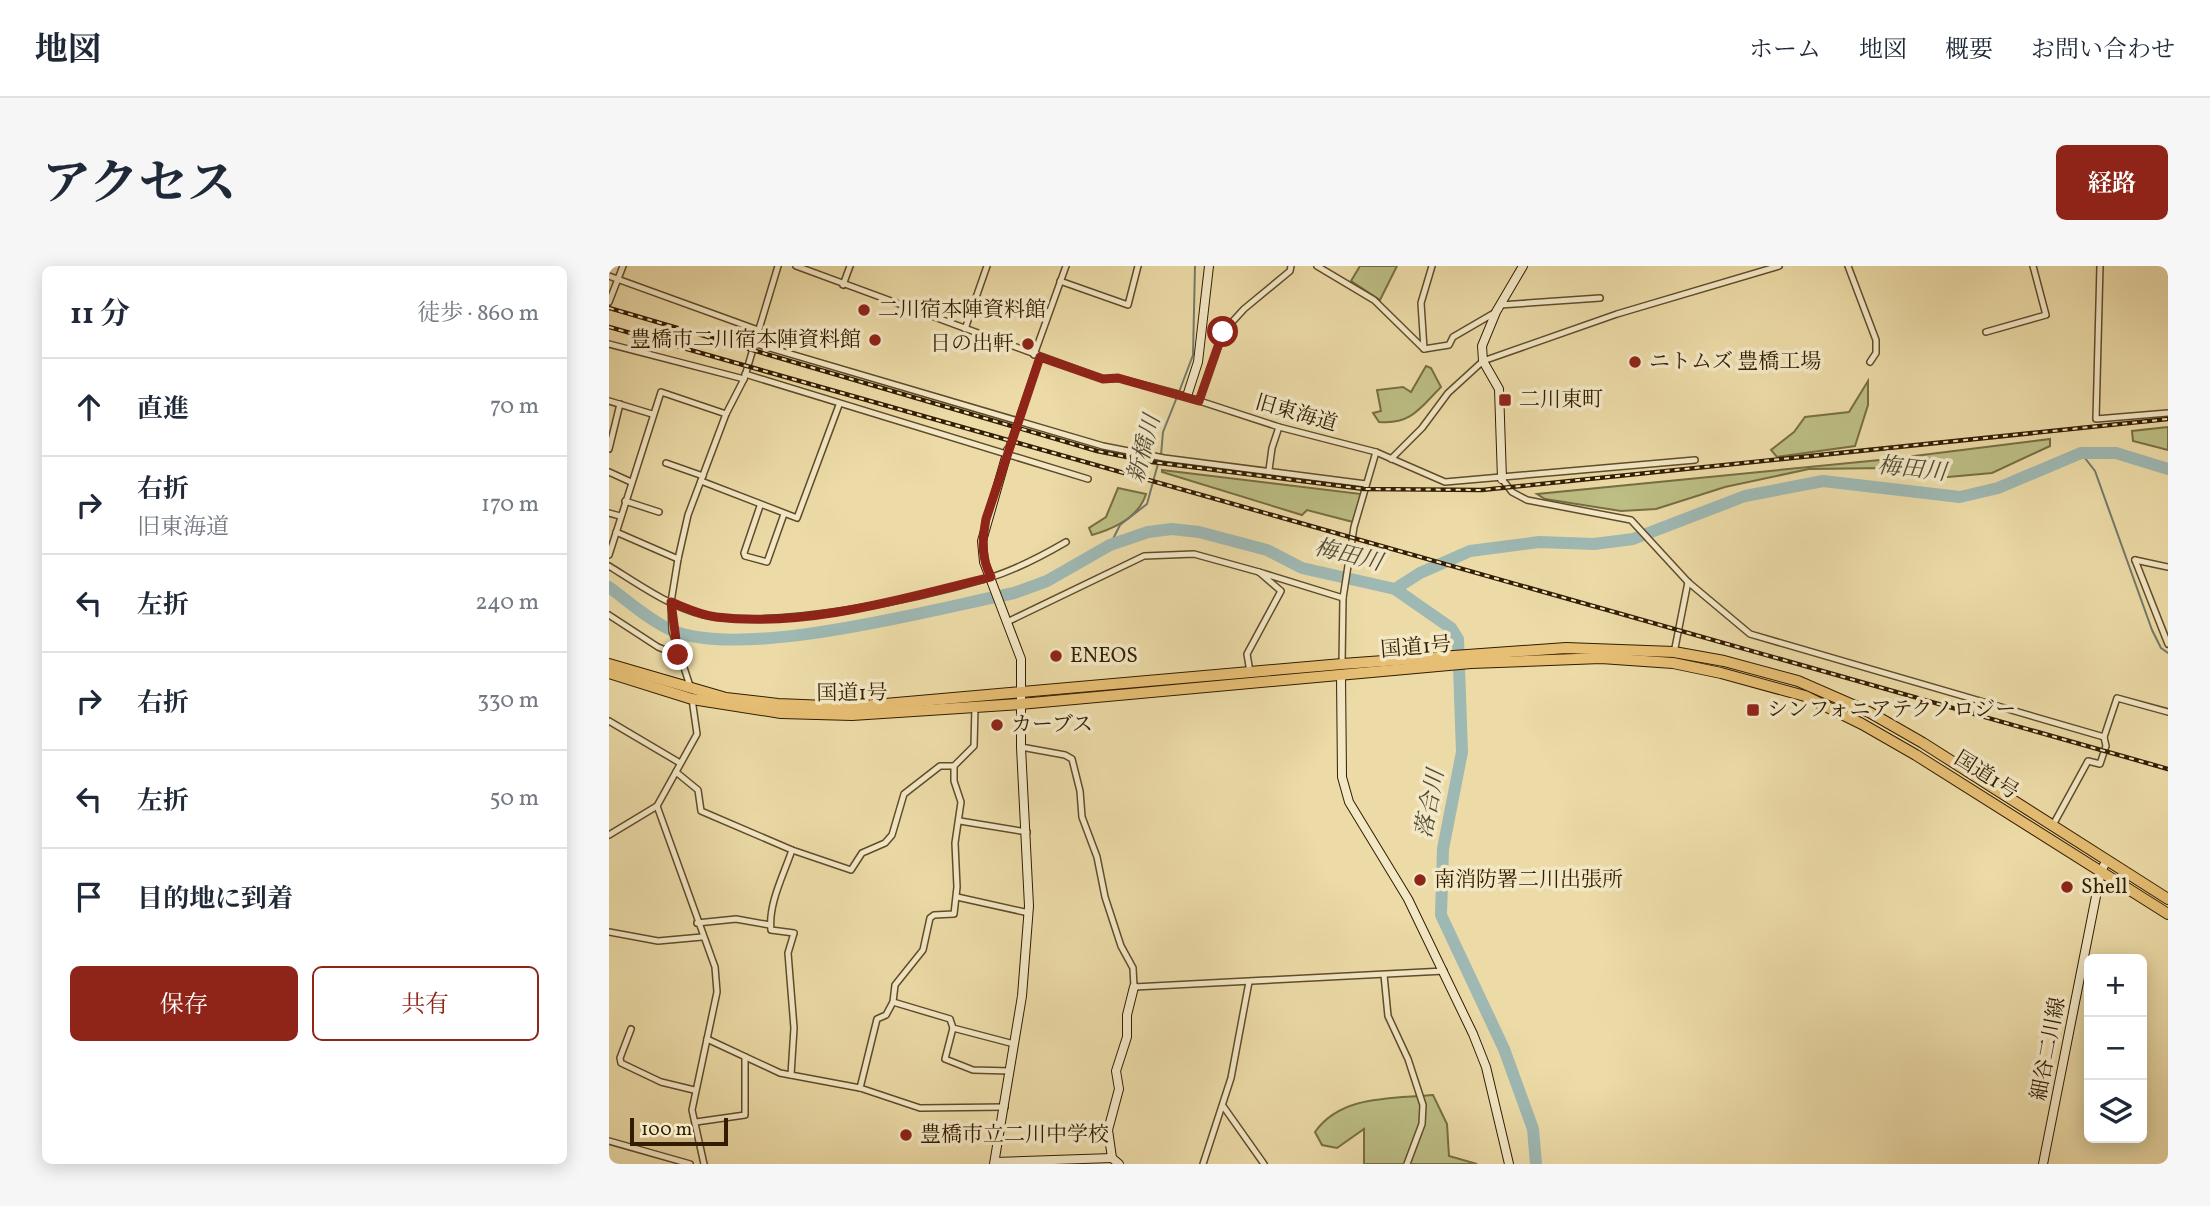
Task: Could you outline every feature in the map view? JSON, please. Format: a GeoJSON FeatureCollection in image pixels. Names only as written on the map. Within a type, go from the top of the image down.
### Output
{"type":"FeatureCollection","features":[{"type":"Feature","properties":{"kind":"highway","name":"国道1号"},"geometry":{"type":"LineString","coordinates":[[609,664],[691,694],[778,704],[851,707],[1021,699],[1471,659],[1566,648],[1724,661],[1819,688],[1923,743],[2168,899]]}},
{"type":"Feature","properties":{"kind":"highway","name":"国道1号"},"geometry":{"type":"LineString","coordinates":[[1674,658],[1805,696],[1916,755],[2168,914]]}},
{"type":"Feature","properties":{"kind":"highway","name":"国道1号"},"geometry":{"type":"LineString","coordinates":[[609,673],[781,713],[852,715],[975,707],[1021,699],[1250,672],[1341,669]]}},
{"type":"Feature","properties":{"kind":"street"},"geometry":{"type":"LineString","coordinates":[[609,302],[623,266]]}},
{"type":"Feature","properties":{"kind":"street"},"geometry":{"type":"LineString","coordinates":[[609,835],[657,806],[697,734],[691,694],[677,653],[671,605],[678,559],[688,515],[726,414],[744,376],[779,266]]}},
{"type":"Feature","properties":{"kind":"street","name":"旧東海道"},"geometry":{"type":"LineString","coordinates":[[796,266],[1103,379],[1118,378],[1175,393],[1279,427],[1376,452],[1445,482],[1695,460]]}},
{"type":"Feature","properties":{"kind":"street"},"geometry":{"type":"LineString","coordinates":[[843,285],[850,266]]}},
{"type":"Feature","properties":{"kind":"street"},"geometry":{"type":"LineString","coordinates":[[965,329],[987,266]]}},
{"type":"Feature","properties":{"kind":"street"},"geometry":{"type":"LineString","coordinates":[[1021,747],[1065,755],[1072,759],[1080,791],[1082,817],[1097,857],[1105,897],[1121,946],[1133,968],[1134,987],[1127,1015],[1127,1037],[1116,1071],[1119,1089],[1108,1130],[1115,1161],[994,1163],[1014,1044],[1029,913],[1021,747],[1021,659],[984,562],[982,541],[1066,266]]}},
{"type":"Feature","properties":{"kind":"street"},"geometry":{"type":"LineString","coordinates":[[1061,281],[1128,304],[1138,266]]}},
{"type":"Feature","properties":{"kind":"street"},"geometry":{"type":"LineString","coordinates":[[1184,396],[1198,362],[1209,266]]}},
{"type":"Feature","properties":{"kind":"street"},"geometry":{"type":"LineString","coordinates":[[1199,401],[1223,332],[1244,309],[1290,271],[1291,266]]}},
{"type":"Feature","properties":{"kind":"street"},"geometry":{"type":"LineString","coordinates":[[1317,266],[1374,300],[1424,349]]}},
{"type":"Feature","properties":{"kind":"street"},"geometry":{"type":"LineString","coordinates":[[1424,349],[1421,303],[1432,266]]}},
{"type":"Feature","properties":{"kind":"street"},"geometry":{"type":"LineString","coordinates":[[1523,266],[1498,308],[1482,345],[1483,361],[1499,389],[1502,479],[1512,492],[1527,500],[1631,520],[1688,582],[1750,634],[2104,737]]}},
{"type":"Feature","properties":{"kind":"street"},"geometry":{"type":"LineString","coordinates":[[1391,459],[1422,428],[1448,393],[1483,361],[1617,314],[1764,268],[1779,266]]}},
{"type":"Feature","properties":{"kind":"street"},"geometry":{"type":"LineString","coordinates":[[1848,266],[1876,340],[1876,353],[1870,362]]}},
{"type":"Feature","properties":{"kind":"street"},"geometry":{"type":"LineString","coordinates":[[1986,331],[2046,315],[2033,266]]}},
{"type":"Feature","properties":{"kind":"street"},"geometry":{"type":"LineString","coordinates":[[2100,266],[2096,419],[2168,413]]}},
{"type":"Feature","properties":{"kind":"street"},"geometry":{"type":"LineString","coordinates":[[609,276],[758,330]]}},
{"type":"Feature","properties":{"kind":"street"},"geometry":{"type":"LineString","coordinates":[[1424,349],[1449,345],[1453,337],[1498,308],[1600,298]]}},
{"type":"Feature","properties":{"kind":"street"},"geometry":{"type":"LineString","coordinates":[[753,343],[1103,446],[1164,458],[1366,484]]}},
{"type":"Feature","properties":{"kind":"street"},"geometry":{"type":"LineString","coordinates":[[609,344],[744,376],[1007,452],[1088,479]]}},
{"type":"Feature","properties":{"kind":"street"},"geometry":{"type":"LineString","coordinates":[[609,555],[661,392],[726,414]]}},
{"type":"Feature","properties":{"kind":"street"},"geometry":{"type":"LineString","coordinates":[[609,401],[652,414]]}},
{"type":"Feature","properties":{"kind":"street"},"geometry":{"type":"LineString","coordinates":[[609,449],[620,404]]}},
{"type":"Feature","properties":{"kind":"street"},"geometry":{"type":"LineString","coordinates":[[666,463],[760,506],[797,518],[839,405]]}},
{"type":"Feature","properties":{"kind":"street"},"geometry":{"type":"LineString","coordinates":[[1269,470],[1279,427]]}},
{"type":"Feature","properties":{"kind":"street"},"geometry":{"type":"LineString","coordinates":[[1376,452],[1349,554],[1343,597],[1342,776],[1349,802],[1408,899],[1444,971],[1486,1066],[1509,1164]]}},
{"type":"Feature","properties":{"kind":"street"},"geometry":{"type":"LineString","coordinates":[[609,472],[631,482]]}},
{"type":"Feature","properties":{"kind":"street"},"geometry":{"type":"LineString","coordinates":[[625,501],[659,512]]}},
{"type":"Feature","properties":{"kind":"street"},"geometry":{"type":"LineString","coordinates":[[760,506],[744,553],[760,562],[767,562],[784,514]]}},
{"type":"Feature","properties":{"kind":"street"},"geometry":{"type":"LineString","coordinates":[[609,513],[620,516]]}},
{"type":"Feature","properties":{"kind":"street"},"geometry":{"type":"LineString","coordinates":[[616,532],[678,559]]}},
{"type":"Feature","properties":{"kind":"street"},"geometry":{"type":"LineString","coordinates":[[609,566],[671,605],[717,617],[792,617],[887,601],[991,579],[1066,542]]}},
{"type":"Feature","properties":{"kind":"street"},"geometry":{"type":"LineString","coordinates":[[1006,619],[1144,556],[1194,554],[1343,597]]}},
{"type":"Feature","properties":{"kind":"street"},"geometry":{"type":"LineString","coordinates":[[2168,567],[2135,560],[2168,644]]}},
{"type":"Feature","properties":{"kind":"street"},"geometry":{"type":"LineString","coordinates":[[1250,672],[1247,654],[1281,591],[1258,572]]}},
{"type":"Feature","properties":{"kind":"street"},"geometry":{"type":"LineString","coordinates":[[1674,658],[1688,582]]}},
{"type":"Feature","properties":{"kind":"street"},"geometry":{"type":"LineString","coordinates":[[609,615],[657,647],[677,653]]}},
{"type":"Feature","properties":{"kind":"street"},"geometry":{"type":"LineString","coordinates":[[2053,825],[2088,761],[2100,764],[2104,760],[2104,737],[2117,698],[2168,712]]}},
{"type":"Feature","properties":{"kind":"street"},"geometry":{"type":"LineString","coordinates":[[675,772],[698,790],[701,811],[792,850],[851,870],[862,853],[885,843],[892,835],[904,794],[940,766],[954,766],[974,746],[975,707]]}},
{"type":"Feature","properties":{"kind":"street"},"geometry":{"type":"LineString","coordinates":[[609,721],[680,763]]}},
{"type":"Feature","properties":{"kind":"street"},"geometry":{"type":"LineString","coordinates":[[860,1088],[877,1019],[886,1015],[893,1002],[895,985],[923,950],[930,918],[934,915],[954,915],[957,897],[955,843],[961,802],[954,766]]}},
{"type":"Feature","properties":{"kind":"street"},"geometry":{"type":"LineString","coordinates":[[657,806],[715,967],[717,992],[694,1090],[692,1110],[704,1164]]}},
{"type":"Feature","properties":{"kind":"street"},"geometry":{"type":"LineString","coordinates":[[960,821],[1027,832]]}},
{"type":"Feature","properties":{"kind":"street"},"geometry":{"type":"LineString","coordinates":[[790,1075],[794,1028],[788,953],[794,933],[771,930],[770,925],[792,850]]}},
{"type":"Feature","properties":{"kind":"street","name":"細谷二川線"},"geometry":{"type":"LineString","coordinates":[[2046,1162],[2101,871],[2107,860]]}},
{"type":"Feature","properties":{"kind":"street"},"geometry":{"type":"LineString","coordinates":[[957,897],[1029,913]]}},
{"type":"Feature","properties":{"kind":"street"},"geometry":{"type":"LineString","coordinates":[[697,923],[736,919],[770,925]]}},
{"type":"Feature","properties":{"kind":"street"},"geometry":{"type":"LineString","coordinates":[[609,932],[658,941],[702,937]]}},
{"type":"Feature","properties":{"kind":"street"},"geometry":{"type":"LineString","coordinates":[[1134,987],[1444,971]]}},
{"type":"Feature","properties":{"kind":"street"},"geometry":{"type":"LineString","coordinates":[[1384,975],[1388,1016],[1408,1059],[1423,1105],[1422,1124],[1407,1164]]}},
{"type":"Feature","properties":{"kind":"street"},"geometry":{"type":"LineString","coordinates":[[1203,1164],[1210,1135],[1223,1105],[1249,982]]}},
{"type":"Feature","properties":{"kind":"street"},"geometry":{"type":"LineString","coordinates":[[893,1002],[950,1019],[953,1028],[945,1059],[973,1070],[1010,1071]]}},
{"type":"Feature","properties":{"kind":"street"},"geometry":{"type":"LineString","coordinates":[[953,1028],[1014,1044]]}},
{"type":"Feature","properties":{"kind":"street"},"geometry":{"type":"LineString","coordinates":[[631,1029],[620,1058],[621,1063],[661,1082],[694,1090]]}},
{"type":"Feature","properties":{"kind":"street"},"geometry":{"type":"LineString","coordinates":[[707,1039],[790,1075],[860,1088],[920,1108],[1005,1107]]}},
{"type":"Feature","properties":{"kind":"street"},"geometry":{"type":"LineString","coordinates":[[696,1122],[745,1115],[745,1057]]}},
{"type":"Feature","properties":{"kind":"street"},"geometry":{"type":"LineString","coordinates":[[1223,1105],[1264,1164]]}},
{"type":"Feature","properties":{"kind":"street"},"geometry":{"type":"LineString","coordinates":[[609,1142],[690,1164]]}},
{"type":"Feature","properties":{"kind":"green space"},"geometry":{"type":"Polygon","coordinates":[[[1360,266],[1397,266],[1380,300],[1351,281],[1360,266]]]}},
{"type":"Feature","properties":{"kind":"green space"},"geometry":{"type":"Polygon","coordinates":[[[1426,366],[1431,368],[1441,387],[1407,418],[1379,422],[1373,413],[1381,411],[1377,390],[1403,387],[1411,392],[1426,366]]]}},
{"type":"Feature","properties":{"kind":"green space"},"geometry":{"type":"Polygon","coordinates":[[[1868,381],[1868,405],[1855,446],[1777,457],[1771,450],[1794,432],[1805,417],[1849,412],[1868,381]]]}},
{"type":"Feature","properties":{"kind":"green space"},"geometry":{"type":"Polygon","coordinates":[[[2168,427],[2168,450],[2133,441],[2132,431],[2168,427]]]}},
{"type":"Feature","properties":{"kind":"green space"},"geometry":{"type":"Polygon","coordinates":[[[2050,439],[2050,446],[1992,473],[1948,477],[1886,468],[1809,469],[1725,487],[1656,509],[1621,511],[1545,499],[1537,494],[1890,459],[2050,439]]]}},
{"type":"Feature","properties":{"kind":"green space"},"geometry":{"type":"Polygon","coordinates":[[[1162,470],[1361,494],[1353,522],[1307,510],[1302,515],[1162,470]]]}},
{"type":"Feature","properties":{"kind":"green space"},"geometry":{"type":"Polygon","coordinates":[[[1118,488],[1146,494],[1143,502],[1131,515],[1116,525],[1092,535],[1089,528],[1106,517],[1118,488]]]}},
{"type":"Feature","properties":{"kind":"green space"},"geometry":{"type":"Polygon","coordinates":[[[1433,1095],[1447,1124],[1449,1156],[1477,1164],[1364,1164],[1364,1129],[1337,1148],[1322,1145],[1315,1132],[1326,1120],[1353,1105],[1384,1099],[1433,1095]]]}},
{"type":"Feature","properties":{"kind":"waterway","name":"新橋川"},"geometry":{"type":"LineString","coordinates":[[1179,392],[1193,355],[1195,266]]}},
{"type":"Feature","properties":{"kind":"waterway","name":"新橋川"},"geometry":{"type":"LineString","coordinates":[[1161,455],[1163,432],[1177,397]]}},
{"type":"Feature","properties":{"kind":"waterway"},"geometry":{"type":"LineString","coordinates":[[2081,453],[2095,471],[2152,630],[2161,648],[2168,653]]}},
{"type":"Feature","properties":{"kind":"waterway","name":"梅田川"},"geometry":{"type":"LineString","coordinates":[[609,587],[647,616],[671,630],[703,638],[744,640],[839,629],[1014,593],[1047,581],[1110,545],[1148,532],[1172,529],[1199,532],[1267,550],[1302,568],[1395,589],[1420,573],[1470,551],[1539,542],[1594,544],[1633,539],[1745,496],[1823,481],[1960,497],[1998,488],[2081,453],[2116,453],[2168,469]]}},
{"type":"Feature","properties":{"kind":"waterway","name":"新橋川"},"geometry":{"type":"LineString","coordinates":[[1110,545],[1120,525],[1147,504],[1159,460]]}},
{"type":"Feature","properties":{"kind":"waterway","name":"落合川"},"geometry":{"type":"LineString","coordinates":[[1395,589],[1451,628],[1458,639],[1462,752],[1443,849],[1441,915],[1504,1049],[1533,1129],[1536,1164]]}},
{"type":"Feature","properties":{"kind":"railway"},"geometry":{"type":"LineString","coordinates":[[609,308],[1097,451],[1152,462],[1364,489],[1482,490],[2168,419]]}},
{"type":"Feature","properties":{"kind":"railway"},"geometry":{"type":"LineString","coordinates":[[609,327],[2168,769]]}},
{"type":"Feature","properties":{"kind":"place","name":"二川宿本陣資料館"},"geometry":{"type":"Point","coordinates":[864,310]}},
{"type":"Feature","properties":{"kind":"place","name":"豊橋市二川宿本陣資料館"},"geometry":{"type":"Point","coordinates":[875,340]}},
{"type":"Feature","properties":{"kind":"place","name":"日の出軒"},"geometry":{"type":"Point","coordinates":[1028,344]}},
{"type":"Feature","properties":{"kind":"place","name":"ニトムズ 豊橋工場"},"geometry":{"type":"Point","coordinates":[1635,362]}},
{"type":"Feature","properties":{"kind":"place","name":"二川東町"},"geometry":{"type":"Point","coordinates":[1505,400]}},
{"type":"Feature","properties":{"kind":"place","name":"ENEOS"},"geometry":{"type":"Point","coordinates":[1056,656]}},
{"type":"Feature","properties":{"kind":"place","name":"シンフォニアテクノロジー"},"geometry":{"type":"Point","coordinates":[1753,710]}},
{"type":"Feature","properties":{"kind":"place","name":"カーブス"},"geometry":{"type":"Point","coordinates":[997,725]}},
{"type":"Feature","properties":{"kind":"place","name":"南消防署二川出張所"},"geometry":{"type":"Point","coordinates":[1420,880]}},
{"type":"Feature","properties":{"kind":"place","name":"Shell"},"geometry":{"type":"Point","coordinates":[2067,887]}},
{"type":"Feature","properties":{"kind":"place","name":"豊橋市立二川中学校"},"geometry":{"type":"Point","coordinates":[906,1135]}},
{"type":"Feature","properties":{"kind":"route"},"geometry":{"type":"LineString","coordinates":[[678,655],[672,631],[671,602],[699,614],[717,617],[792,617],[887,601],[991,577],[984,562],[982,541],[986,519],[1040,357],[1103,379],[1118,378],[1199,401],[1223,332]]}}]}
